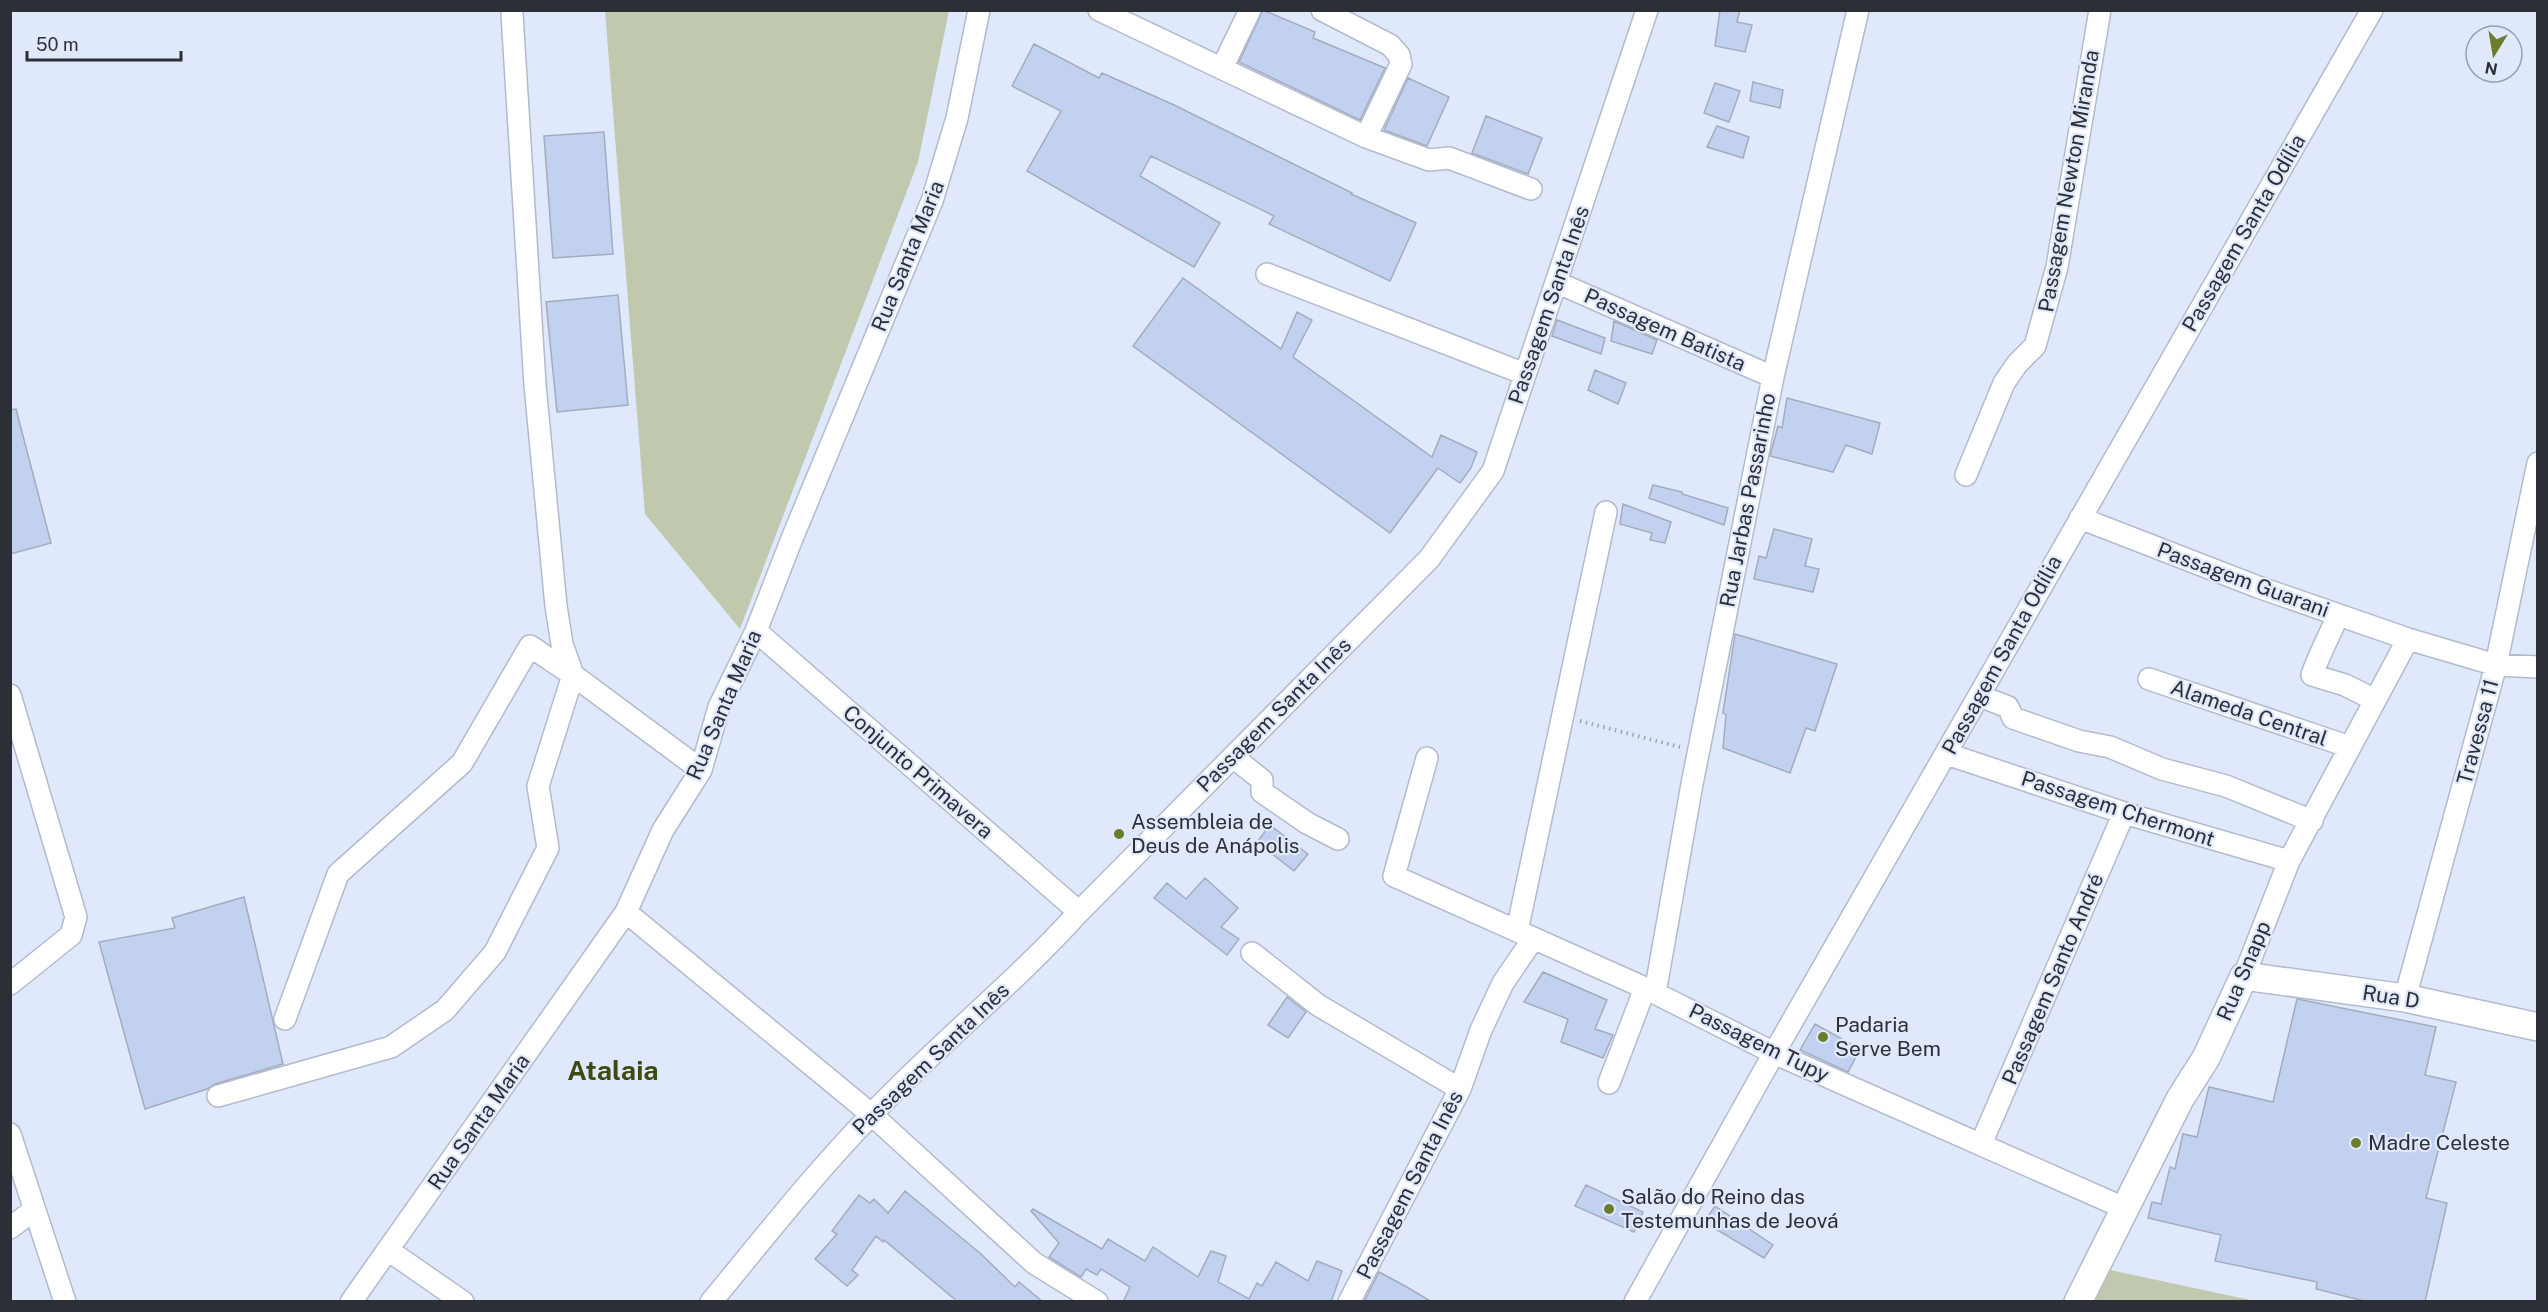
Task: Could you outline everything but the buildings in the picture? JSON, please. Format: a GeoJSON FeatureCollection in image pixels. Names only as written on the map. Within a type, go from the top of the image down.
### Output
{"type":"FeatureCollection","features":[{"type":"Feature","properties":{"kind":"main road","name":"Rua D"},"geometry":{"type":"LineString","coordinates":[[2244,976],[2405,998],[2538,1027]]}},
{"type":"Feature","properties":{"kind":"main road","name":"Rua Snapp"},"geometry":{"type":"LineString","coordinates":[[2078,1302],[2180,1099],[2206,1058],[2244,976]]}},
{"type":"Feature","properties":{"kind":"street","name":"Rua Santa Maria"},"geometry":{"type":"LineString","coordinates":[[351,1302],[626,912],[663,830],[701,770],[719,707],[756,631],[790,541],[932,201],[957,118],[979,10]]}},
{"type":"Feature","properties":{"kind":"street"},"geometry":{"type":"LineString","coordinates":[[1099,10],[1366,137],[1430,160],[1449,158],[1531,189]]}},
{"type":"Feature","properties":{"kind":"street"},"geometry":{"type":"LineString","coordinates":[[1222,69],[1250,10]]}},
{"type":"Feature","properties":{"kind":"street"},"geometry":{"type":"LineString","coordinates":[[1322,10],[1390,45],[1399,55],[1401,64],[1366,137]]}},
{"type":"Feature","properties":{"kind":"street","name":"Passagem Santa Inês"},"geometry":{"type":"LineString","coordinates":[[711,1302],[871,1114],[1047,948],[1079,912],[1429,559],[1493,471],[1647,10]]}},
{"type":"Feature","properties":{"kind":"street","name":"Rua Jarbas Passarinho"},"geometry":{"type":"LineString","coordinates":[[1609,1083],[1650,990],[1773,377],[1858,10]]}},
{"type":"Feature","properties":{"kind":"street","name":"Passagem Newton Miranda"},"geometry":{"type":"LineString","coordinates":[[1966,475],[2004,383],[2017,364],[2036,346],[2048,308],[2057,267],[2100,10]]}},
{"type":"Feature","properties":{"kind":"street","name":"Passagem Santa Odília"},"geometry":{"type":"LineString","coordinates":[[1635,1302],[1774,1053],[2372,10]]}},
{"type":"Feature","properties":{"kind":"street"},"geometry":{"type":"LineString","coordinates":[[218,1096],[391,1047],[445,1010],[495,952],[548,848],[537,786],[573,675],[562,644],[555,606],[534,385],[512,14]]}},
{"type":"Feature","properties":{"kind":"street"},"geometry":{"type":"LineString","coordinates":[[1267,274],[1525,374]]}},
{"type":"Feature","properties":{"kind":"street","name":"Passagem Batista"},"geometry":{"type":"LineString","coordinates":[[1556,282],[1773,377]]}},
{"type":"Feature","properties":{"kind":"street","name":"Travessa 11"},"geometry":{"type":"LineString","coordinates":[[2405,998],[2496,665],[2538,463]]}},
{"type":"Feature","properties":{"kind":"street","name":"Passagem Santa Inês"},"geometry":{"type":"LineString","coordinates":[[1349,1302],[1460,1089],[1481,1030],[1525,935],[1563,716],[1606,512]]}},
{"type":"Feature","properties":{"kind":"street","name":"Passagem Guarani"},"geometry":{"type":"LineString","coordinates":[[2080,518],[2258,587],[2408,639],[2496,665],[2538,667]]}},
{"type":"Feature","properties":{"kind":"street"},"geometry":{"type":"LineString","coordinates":[[2338,615],[2318,655],[2312,675],[2345,685],[2375,700]]}},
{"type":"Feature","properties":{"kind":"street","name":"Conjunto Primavera"},"geometry":{"type":"LineString","coordinates":[[756,631],[1079,912]]}},
{"type":"Feature","properties":{"kind":"street","name":"Rua Snapp"},"geometry":{"type":"LineString","coordinates":[[2244,976],[2289,861],[2408,639]]}},
{"type":"Feature","properties":{"kind":"street"},"geometry":{"type":"LineString","coordinates":[[285,1018],[338,874],[462,763],[530,646],[701,770]]}},
{"type":"Feature","properties":{"kind":"street","name":"Alameda Central"},"geometry":{"type":"LineString","coordinates":[[2149,680],[2350,747]]}},
{"type":"Feature","properties":{"kind":"street"},"geometry":{"type":"LineString","coordinates":[[10,695],[15,731],[76,917],[71,935],[10,984]]}},
{"type":"Feature","properties":{"kind":"street"},"geometry":{"type":"LineString","coordinates":[[1980,696],[2008,707],[2013,718],[2079,741],[2110,747],[2162,769],[2226,786],[2312,821]]}},
{"type":"Feature","properties":{"kind":"street","name":"Passagem Chermont"},"geometry":{"type":"LineString","coordinates":[[1947,754],[2124,813],[2289,861]]}},
{"type":"Feature","properties":{"kind":"street"},"geometry":{"type":"LineString","coordinates":[[1233,757],[1262,780],[1262,792],[1307,823],[1338,839]]}},
{"type":"Feature","properties":{"kind":"street","name":"Passagem Tupy"},"geometry":{"type":"LineString","coordinates":[[1427,758],[1394,876],[1650,990],[1774,1053],[2124,1208]]}},
{"type":"Feature","properties":{"kind":"street","name":"Passagem Santo André"},"geometry":{"type":"LineString","coordinates":[[1981,1144],[2124,813]]}},
{"type":"Feature","properties":{"kind":"street"},"geometry":{"type":"LineString","coordinates":[[626,912],[871,1114],[1034,1263],[1097,1302]]}},
{"type":"Feature","properties":{"kind":"street"},"geometry":{"type":"LineString","coordinates":[[1252,953],[1318,1005],[1460,1089]]}},
{"type":"Feature","properties":{"kind":"street"},"geometry":{"type":"LineString","coordinates":[[10,1134],[64,1302]]}},
{"type":"Feature","properties":{"kind":"street"},"geometry":{"type":"LineString","coordinates":[[10,1228],[34,1210]]}},
{"type":"Feature","properties":{"kind":"street"},"geometry":{"type":"LineString","coordinates":[[388,1250],[463,1302]]}},
{"type":"Feature","properties":{"kind":"path"},"geometry":{"type":"LineString","coordinates":[[1563,716],[1698,751]]}},
{"type":"Feature","properties":{"kind":"green space"},"geometry":{"type":"Polygon","coordinates":[[[605,11],[949,11],[918,162],[740,629],[645,514],[605,11]]]}},
{"type":"Feature","properties":{"kind":"green space"},"geometry":{"type":"Polygon","coordinates":[[[2110,1270],[2255,1301],[2095,1301],[2110,1270]]]}},
{"type":"Feature","properties":{"kind":"place","name":"Assembleia de Deus de Anápolis"},"geometry":{"type":"Point","coordinates":[1119,834]}},
{"type":"Feature","properties":{"kind":"place","name":"Padaria Serve Bem"},"geometry":{"type":"Point","coordinates":[1823,1037]}},
{"type":"Feature","properties":{"kind":"place","name":"Madre Celeste"},"geometry":{"type":"Point","coordinates":[2356,1143]}},
{"type":"Feature","properties":{"kind":"place","name":"Salão do Reino das Testemunhas de Jeová"},"geometry":{"type":"Point","coordinates":[1609,1209]}},
{"type":"Feature","properties":{"kind":"district","name":"Atalaia"},"geometry":{"type":"Point","coordinates":[613,1071]}}]}
